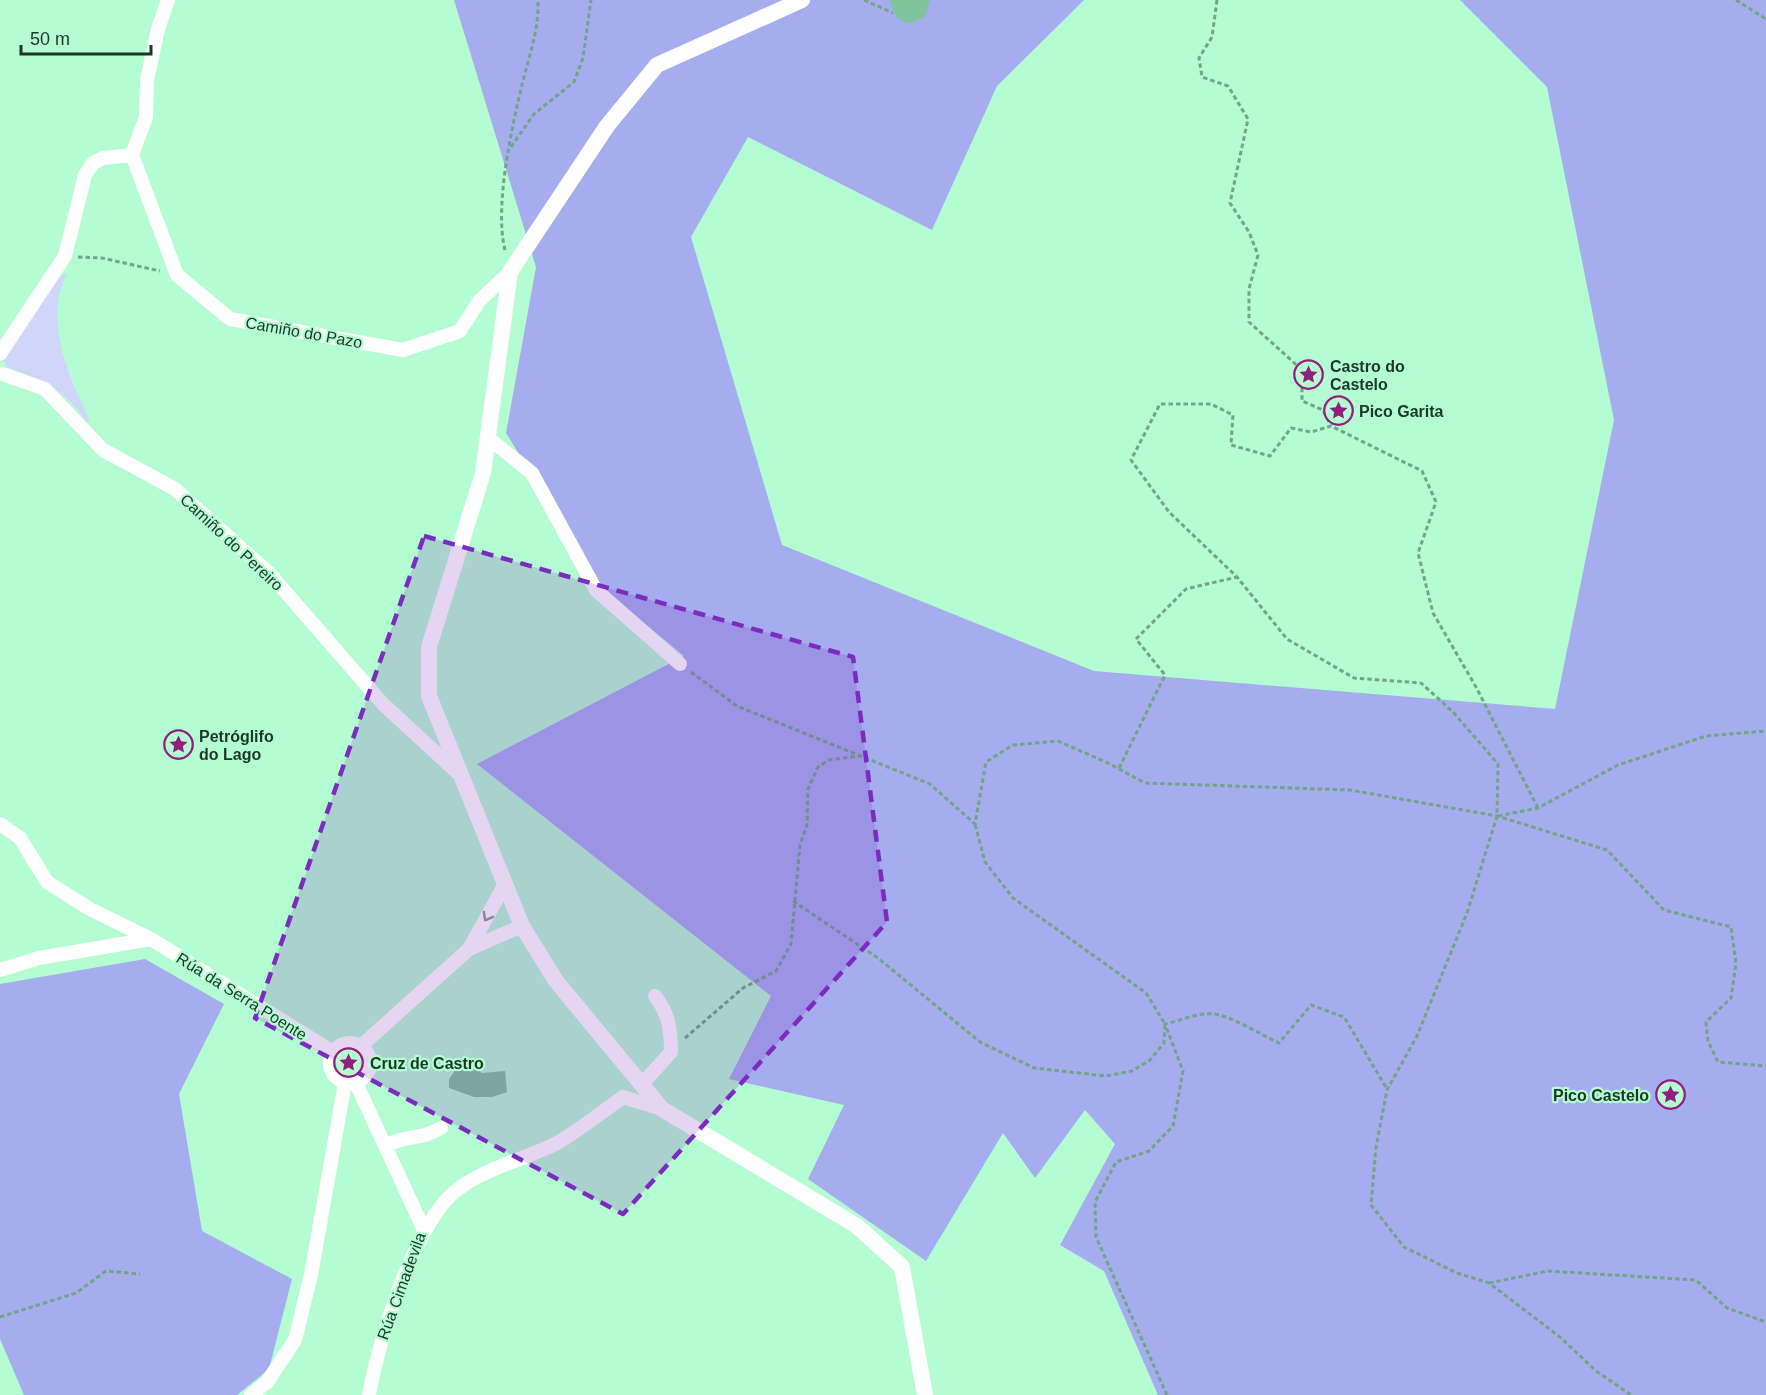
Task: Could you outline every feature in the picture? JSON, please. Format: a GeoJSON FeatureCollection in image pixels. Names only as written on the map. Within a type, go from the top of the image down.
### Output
{"type":"FeatureCollection","features":[{"type":"Feature","properties":{"kind":"street"},"geometry":{"type":"LineString","coordinates":[[168,0],[158,29],[147,80],[146,117],[132,155],[177,275]]}},
{"type":"Feature","properties":{"kind":"street"},"geometry":{"type":"LineString","coordinates":[[662,1109],[556,981],[522,926],[429,696],[429,647],[483,472],[510,272],[607,126],[657,64],[802,0]]}},
{"type":"Feature","properties":{"kind":"street"},"geometry":{"type":"LineString","coordinates":[[0,354],[65,256],[85,175],[93,164],[103,158],[132,155]]}},
{"type":"Feature","properties":{"kind":"street","name":"Camiño do Pazo"},"geometry":{"type":"LineString","coordinates":[[177,275],[230,318],[403,350],[460,331],[479,301],[510,272]]}},
{"type":"Feature","properties":{"kind":"street","name":"Camiño do Pereiro"},"geometry":{"type":"LineString","coordinates":[[0,373],[45,388],[102,450],[175,489],[269,573],[383,704],[461,776]]}},
{"type":"Feature","properties":{"kind":"street"},"geometry":{"type":"LineString","coordinates":[[487,437],[532,472],[596,590],[680,664]]}},
{"type":"Feature","properties":{"kind":"street","name":"Rúa da Serra Poente"},"geometry":{"type":"LineString","coordinates":[[0,824],[20,838],[47,882],[90,909],[151,939],[333,1052]]}},
{"type":"Feature","properties":{"kind":"street"},"geometry":{"type":"LineString","coordinates":[[470,949],[505,884]]}},
{"type":"Feature","properties":{"kind":"street"},"geometry":{"type":"LineString","coordinates":[[361,1046],[470,949],[522,926]]}},
{"type":"Feature","properties":{"kind":"street"},"geometry":{"type":"LineString","coordinates":[[0,970],[39,958],[151,939]]}},
{"type":"Feature","properties":{"kind":"street"},"geometry":{"type":"LineString","coordinates":[[642,1084],[671,1052],[671,1027],[663,1006],[655,996]]}},
{"type":"Feature","properties":{"kind":"street"},"geometry":{"type":"LineString","coordinates":[[342,1044],[361,1046],[369,1056],[370,1069],[362,1080],[350,1083],[331,1071],[333,1052],[342,1044]]}},
{"type":"Feature","properties":{"kind":"street"},"geometry":{"type":"LineString","coordinates":[[250,1395],[267,1382],[295,1340],[311,1275],[350,1083]]}},
{"type":"Feature","properties":{"kind":"street","name":"Rúa Cimadevila"},"geometry":{"type":"LineString","coordinates":[[350,1083],[385,1146],[424,1230],[378,1349],[369,1395]]}},
{"type":"Feature","properties":{"kind":"street"},"geometry":{"type":"LineString","coordinates":[[424,1230],[453,1194],[497,1168],[559,1142],[623,1097],[662,1109],[857,1226],[902,1267],[925,1395]]}},
{"type":"Feature","properties":{"kind":"street"},"geometry":{"type":"LineString","coordinates":[[385,1146],[397,1139],[426,1137],[441,1128]]}},
{"type":"Feature","properties":{"kind":"path"},"geometry":{"type":"LineString","coordinates":[[510,272],[501,234],[510,148],[539,21],[538,0]]}},
{"type":"Feature","properties":{"kind":"path"},"geometry":{"type":"LineString","coordinates":[[510,148],[534,114],[574,82],[583,58],[591,0]]}},
{"type":"Feature","properties":{"kind":"path"},"geometry":{"type":"LineString","coordinates":[[864,0],[893,13]]}},
{"type":"Feature","properties":{"kind":"path"},"geometry":{"type":"LineString","coordinates":[[1217,0],[1212,37],[1198,58],[1202,77],[1228,86],[1248,119],[1230,203],[1249,232],[1258,255],[1250,289],[1249,322],[1302,370],[1302,401],[1323,410],[1331,426],[1422,471],[1436,502],[1418,553],[1432,613],[1476,687],[1538,808]]}},
{"type":"Feature","properties":{"kind":"path"},"geometry":{"type":"LineString","coordinates":[[1736,0],[1766,19]]}},
{"type":"Feature","properties":{"kind":"path"},"geometry":{"type":"LineString","coordinates":[[65,256],[102,258],[177,275]]}},
{"type":"Feature","properties":{"kind":"path"},"geometry":{"type":"LineString","coordinates":[[1331,426],[1311,432],[1291,428],[1270,456],[1231,445],[1233,415],[1211,404],[1160,404],[1131,460],[1169,512],[1237,577],[1287,639],[1354,678],[1421,683],[1453,712],[1498,764],[1497,816],[1467,913],[1417,1036],[1387,1090],[1376,1147],[1371,1204],[1404,1247],[1458,1273],[1490,1283],[1560,1337],[1596,1371],[1631,1395]]}},
{"type":"Feature","properties":{"kind":"path"},"geometry":{"type":"LineString","coordinates":[[1118,768],[1165,675],[1136,639],[1186,589],[1237,577]]}},
{"type":"Feature","properties":{"kind":"path"},"geometry":{"type":"LineString","coordinates":[[680,664],[737,706],[930,784],[975,824]]}},
{"type":"Feature","properties":{"kind":"path"},"geometry":{"type":"LineString","coordinates":[[1497,816],[1538,808],[1618,765],[1706,736],[1766,732]]}},
{"type":"Feature","properties":{"kind":"path"},"geometry":{"type":"LineString","coordinates":[[1167,1395],[1096,1236],[1095,1202],[1116,1162],[1149,1150],[1173,1126],[1183,1071],[1166,1024],[1146,993],[1013,898],[985,862],[975,824],[986,762],[1013,745],[1058,741],[1145,783],[1350,790],[1497,816],[1607,850],[1664,910],[1731,927],[1736,963],[1731,998],[1706,1022],[1708,1041],[1718,1062],[1766,1066]]}},
{"type":"Feature","properties":{"kind":"path"},"geometry":{"type":"LineString","coordinates":[[671,1052],[743,988],[776,971],[791,944],[793,902],[800,845],[807,825],[808,789],[818,767],[829,760],[859,756]]}},
{"type":"Feature","properties":{"kind":"path"},"geometry":{"type":"LineString","coordinates":[[793,902],[878,958],[980,1042],[1034,1068],[1106,1076],[1132,1071],[1150,1060],[1164,1043],[1166,1024]]}},
{"type":"Feature","properties":{"kind":"path"},"geometry":{"type":"LineString","coordinates":[[1166,1024],[1212,1013],[1280,1042],[1311,1005],[1344,1017],[1387,1090]]}},
{"type":"Feature","properties":{"kind":"path"},"geometry":{"type":"LineString","coordinates":[[0,1317],[76,1293],[106,1271],[140,1274]]}},
{"type":"Feature","properties":{"kind":"path"},"geometry":{"type":"LineString","coordinates":[[1490,1283],[1548,1271],[1696,1280],[1727,1308],[1766,1322]]}},
{"type":"Feature","properties":{"kind":"highlighted area"},"geometry":{"type":"Polygon","coordinates":[[[424,536],[853,657],[887,922],[623,1214],[255,1018],[424,536]]]}},
{"type":"Feature","properties":{"kind":"shaded area"},"geometry":{"type":"Polygon","coordinates":[[[454,0],[1084,0],[997,86],[932,230],[748,137],[691,237],[782,545],[1094,671],[1555,709],[1614,420],[1547,87],[1460,0],[1766,0],[1766,1395],[1158,1395],[1104,1271],[1060,1245],[1115,1144],[1085,1110],[1035,1178],[1003,1133],[926,1261],[808,1179],[844,1105],[729,1079],[771,996],[477,764],[684,656],[603,589],[506,433],[536,267],[454,0]]]}},
{"type":"Feature","properties":{"kind":"shaded area"},"geometry":{"type":"Polygon","coordinates":[[[67,274],[60,292],[58,330],[67,367],[90,420],[87,422],[62,394],[43,382],[8,368],[3,359],[61,275],[67,274]]]}},
{"type":"Feature","properties":{"kind":"shaded area"},"geometry":{"type":"Polygon","coordinates":[[[145,959],[224,1004],[179,1094],[202,1231],[292,1279],[269,1369],[237,1395],[24,1395],[0,1339],[0,984],[145,959]]]}},
{"type":"Feature","properties":{"kind":"building"},"geometry":{"type":"Polygon","coordinates":[[[889,0],[930,0],[925,17],[908,24],[897,18],[889,0]]]}},
{"type":"Feature","properties":{"kind":"building"},"geometry":{"type":"Polygon","coordinates":[[[457,1068],[468,1071],[477,1069],[482,1073],[505,1071],[507,1092],[492,1097],[474,1097],[449,1088],[449,1079],[457,1068]]]}},
{"type":"Feature","properties":{"kind":"place","name":"Castro do Castelo"},"geometry":{"type":"Point","coordinates":[1309,375]}},
{"type":"Feature","properties":{"kind":"place","name":"Pico Garita"},"geometry":{"type":"Point","coordinates":[1338,411]}},
{"type":"Feature","properties":{"kind":"place","name":"Petróglifo do Lago"},"geometry":{"type":"Point","coordinates":[178,745]}},
{"type":"Feature","properties":{"kind":"place","name":"Cruz de Castro"},"geometry":{"type":"Point","coordinates":[349,1063]}},
{"type":"Feature","properties":{"kind":"place","name":"Pico Castelo"},"geometry":{"type":"Point","coordinates":[1670,1095]}}]}
